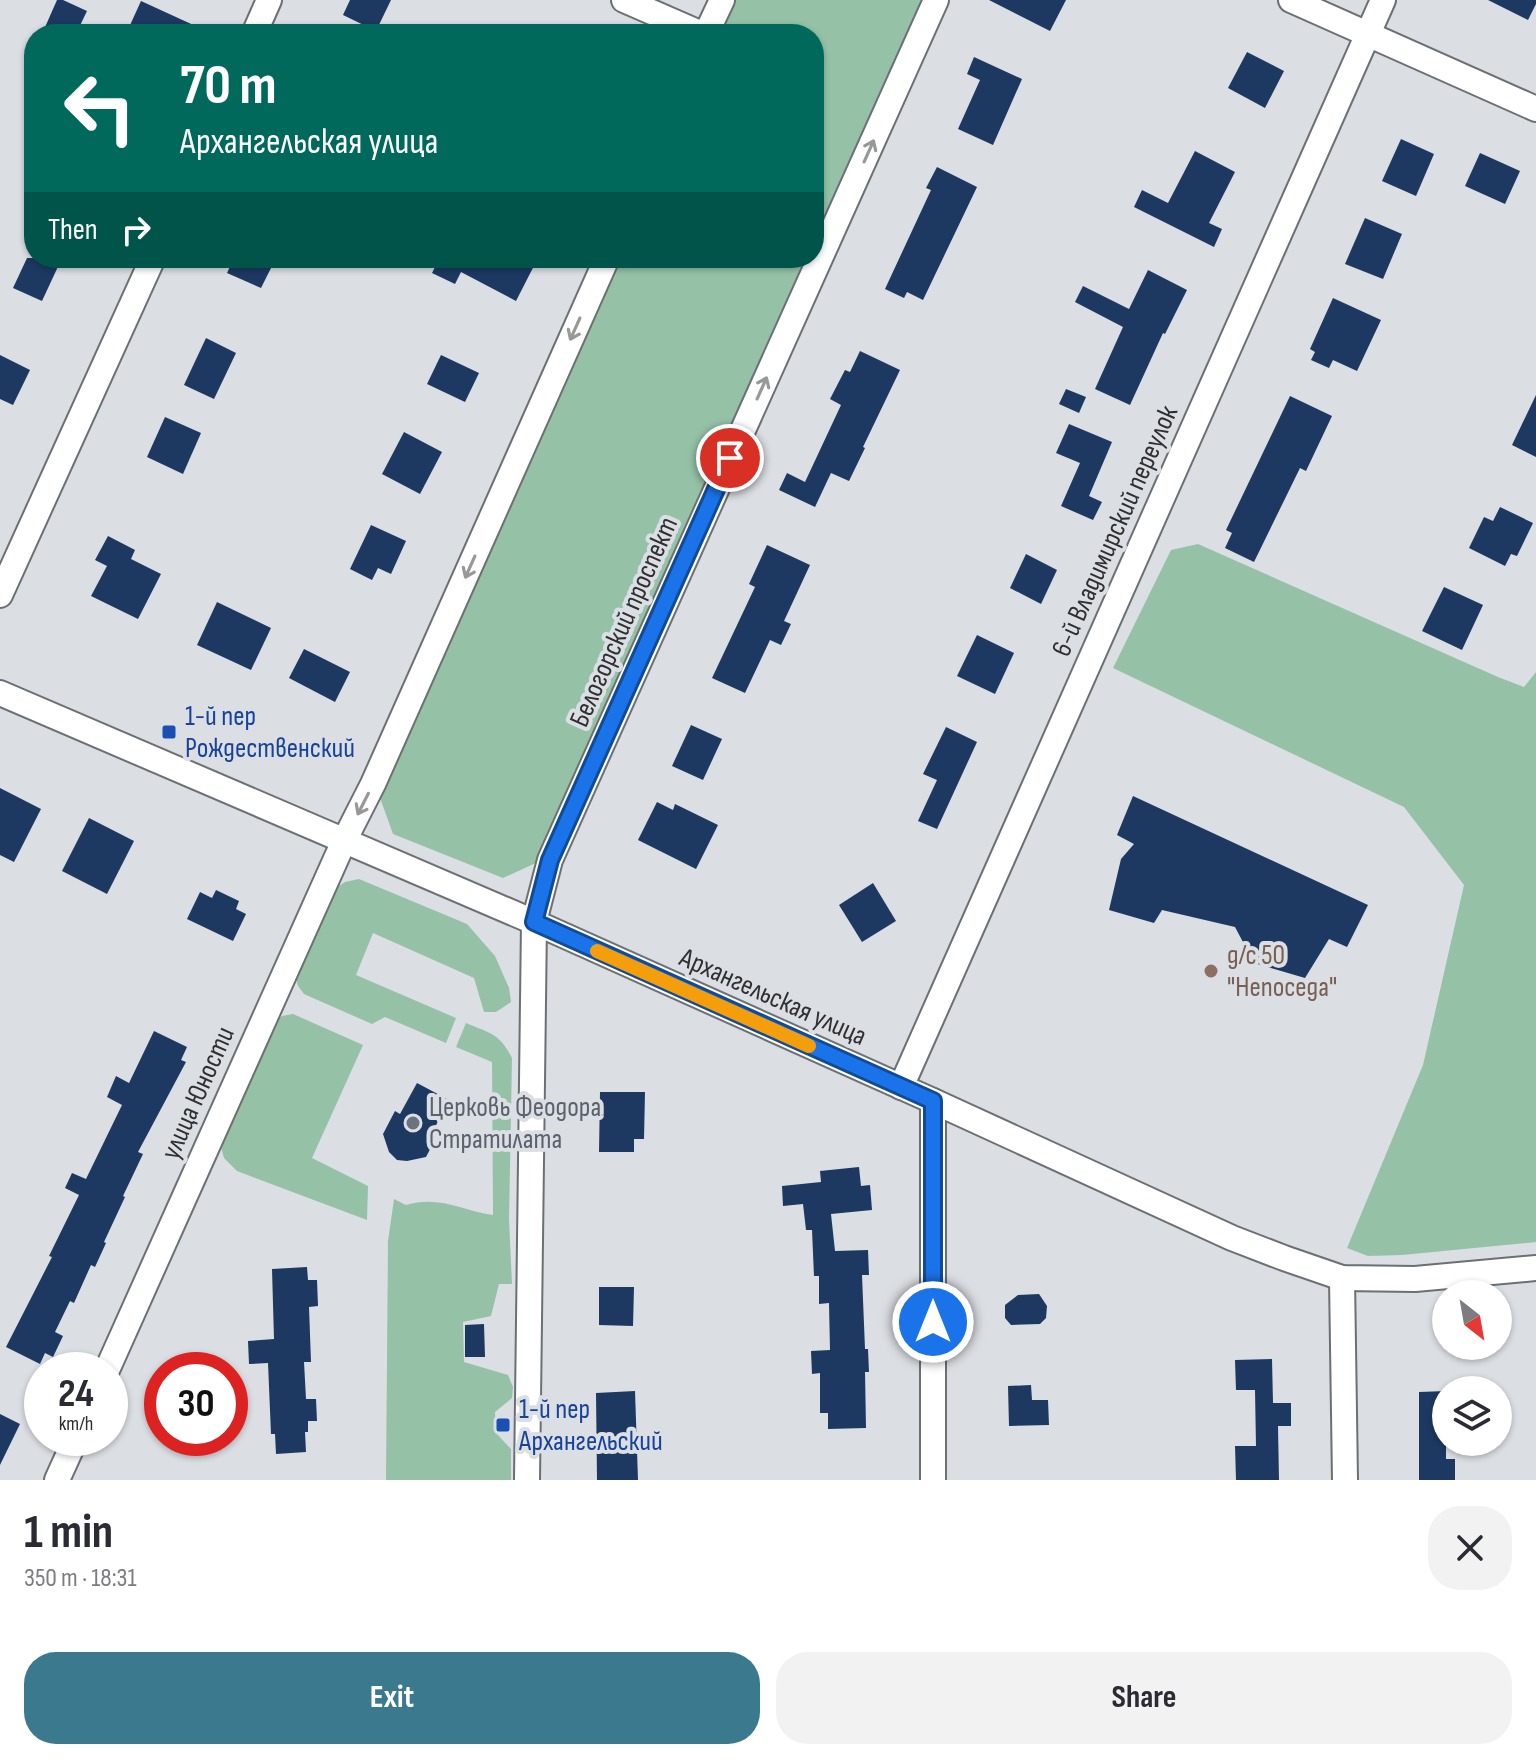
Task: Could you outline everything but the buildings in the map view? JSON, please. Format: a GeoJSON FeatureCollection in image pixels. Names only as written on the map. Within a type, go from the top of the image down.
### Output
{"type":"FeatureCollection","features":[{"type":"Feature","properties":{"kind":"street"},"geometry":{"type":"LineString","coordinates":[[258,24],[269,0]]}},
{"type":"Feature","properties":{"kind":"street"},"geometry":{"type":"LineString","coordinates":[[624,0],[680,24]]}},
{"type":"Feature","properties":{"kind":"street"},"geometry":{"type":"LineString","coordinates":[[709,24],[722,0]]}},
{"type":"Feature","properties":{"kind":"street","name":"Белогорский проспект"},"geometry":{"type":"LineString","coordinates":[[824,250],[936,0]]}},
{"type":"Feature","properties":{"kind":"street"},"geometry":{"type":"LineString","coordinates":[[1291,0],[1536,109]]}},
{"type":"Feature","properties":{"kind":"street","name":"6-й Владимирский переулок"},"geometry":{"type":"LineString","coordinates":[[901,1087],[1383,0]]}},
{"type":"Feature","properties":{"kind":"street"},"geometry":{"type":"LineString","coordinates":[[0,595],[148,268]]}},
{"type":"Feature","properties":{"kind":"street"},"geometry":{"type":"LineString","coordinates":[[344,841],[373,784],[603,268]]}},
{"type":"Feature","properties":{"kind":"street","name":"Белогорский проспект"},"geometry":{"type":"LineString","coordinates":[[527,1480],[534,922],[550,860],[816,268]]}},
{"type":"Feature","properties":{"kind":"street","name":"Архангельская улица"},"geometry":{"type":"LineString","coordinates":[[0,693],[534,922],[1232,1238],[1342,1278],[1415,1279],[1536,1268]]}},
{"type":"Feature","properties":{"kind":"street","name":"улица Юности"},"geometry":{"type":"LineString","coordinates":[[115,1352],[344,841]]}},
{"type":"Feature","properties":{"kind":"street"},"geometry":{"type":"LineString","coordinates":[[933,1101],[933,1480]]}},
{"type":"Feature","properties":{"kind":"street"},"geometry":{"type":"LineString","coordinates":[[1342,1278],[1345,1480]]}},
{"type":"Feature","properties":{"kind":"street"},"geometry":{"type":"LineString","coordinates":[[57,1480],[68,1456]]}},
{"type":"Feature","properties":{"kind":"green space"},"geometry":{"type":"Polygon","coordinates":[[[736,0],[927,0],[824,229],[824,24],[725,24],[736,0]]]}},
{"type":"Feature","properties":{"kind":"green space"},"geometry":{"type":"Polygon","coordinates":[[[616,268],[806,268],[538,862],[503,878],[393,834],[379,795],[616,268]]]}},
{"type":"Feature","properties":{"kind":"green space"},"geometry":{"type":"Polygon","coordinates":[[[1198,544],[1524,687],[1536,672],[1536,1242],[1402,1255],[1368,1256],[1347,1248],[1423,1065],[1464,885],[1404,807],[1113,668],[1171,550],[1198,544]]]}},
{"type":"Feature","properties":{"kind":"green space"},"geometry":{"type":"Polygon","coordinates":[[[359,879],[467,924],[495,956],[509,988],[511,1002],[496,1012],[484,1012],[474,978],[373,933],[356,975],[456,1018],[446,1043],[385,1017],[372,1024],[304,994],[294,972],[333,890],[345,882],[359,879]]]}},
{"type":"Feature","properties":{"kind":"green space"},"geometry":{"type":"Polygon","coordinates":[[[293,1014],[363,1045],[312,1158],[368,1186],[367,1220],[237,1171],[224,1158],[220,1143],[273,1024],[282,1016],[293,1014]]]}},
{"type":"Feature","properties":{"kind":"green space"},"geometry":{"type":"Polygon","coordinates":[[[466,1023],[498,1039],[512,1058],[509,1220],[512,1284],[499,1284],[491,1316],[463,1322],[464,1362],[508,1375],[513,1387],[512,1398],[495,1412],[496,1433],[511,1449],[511,1480],[386,1480],[388,1241],[394,1199],[406,1205],[440,1202],[493,1215],[492,1062],[456,1047],[466,1023]]]}},
{"type":"Feature","properties":{"kind":"slow traffic"},"geometry":{"type":"LineString","coordinates":[[597,951],[809,1046]]}},
{"type":"Feature","properties":{"kind":"place","name":"1-й пер Рождественский"},"geometry":{"type":"Point","coordinates":[169,732]}},
{"type":"Feature","properties":{"kind":"place","name":"д/с 50 \"Непоседа\""},"geometry":{"type":"Point","coordinates":[1211,971]}},
{"type":"Feature","properties":{"kind":"place","name":"Церковь Феодора Стратилата"},"geometry":{"type":"Point","coordinates":[413,1123]}},
{"type":"Feature","properties":{"kind":"place","name":"1-й пер Архангельский"},"geometry":{"type":"Point","coordinates":[503,1425]}},
{"type":"Feature","properties":{"kind":"route"},"geometry":{"type":"LineString","coordinates":[[730,458],[550,860],[534,922],[933,1101],[933,1322]]}}]}
